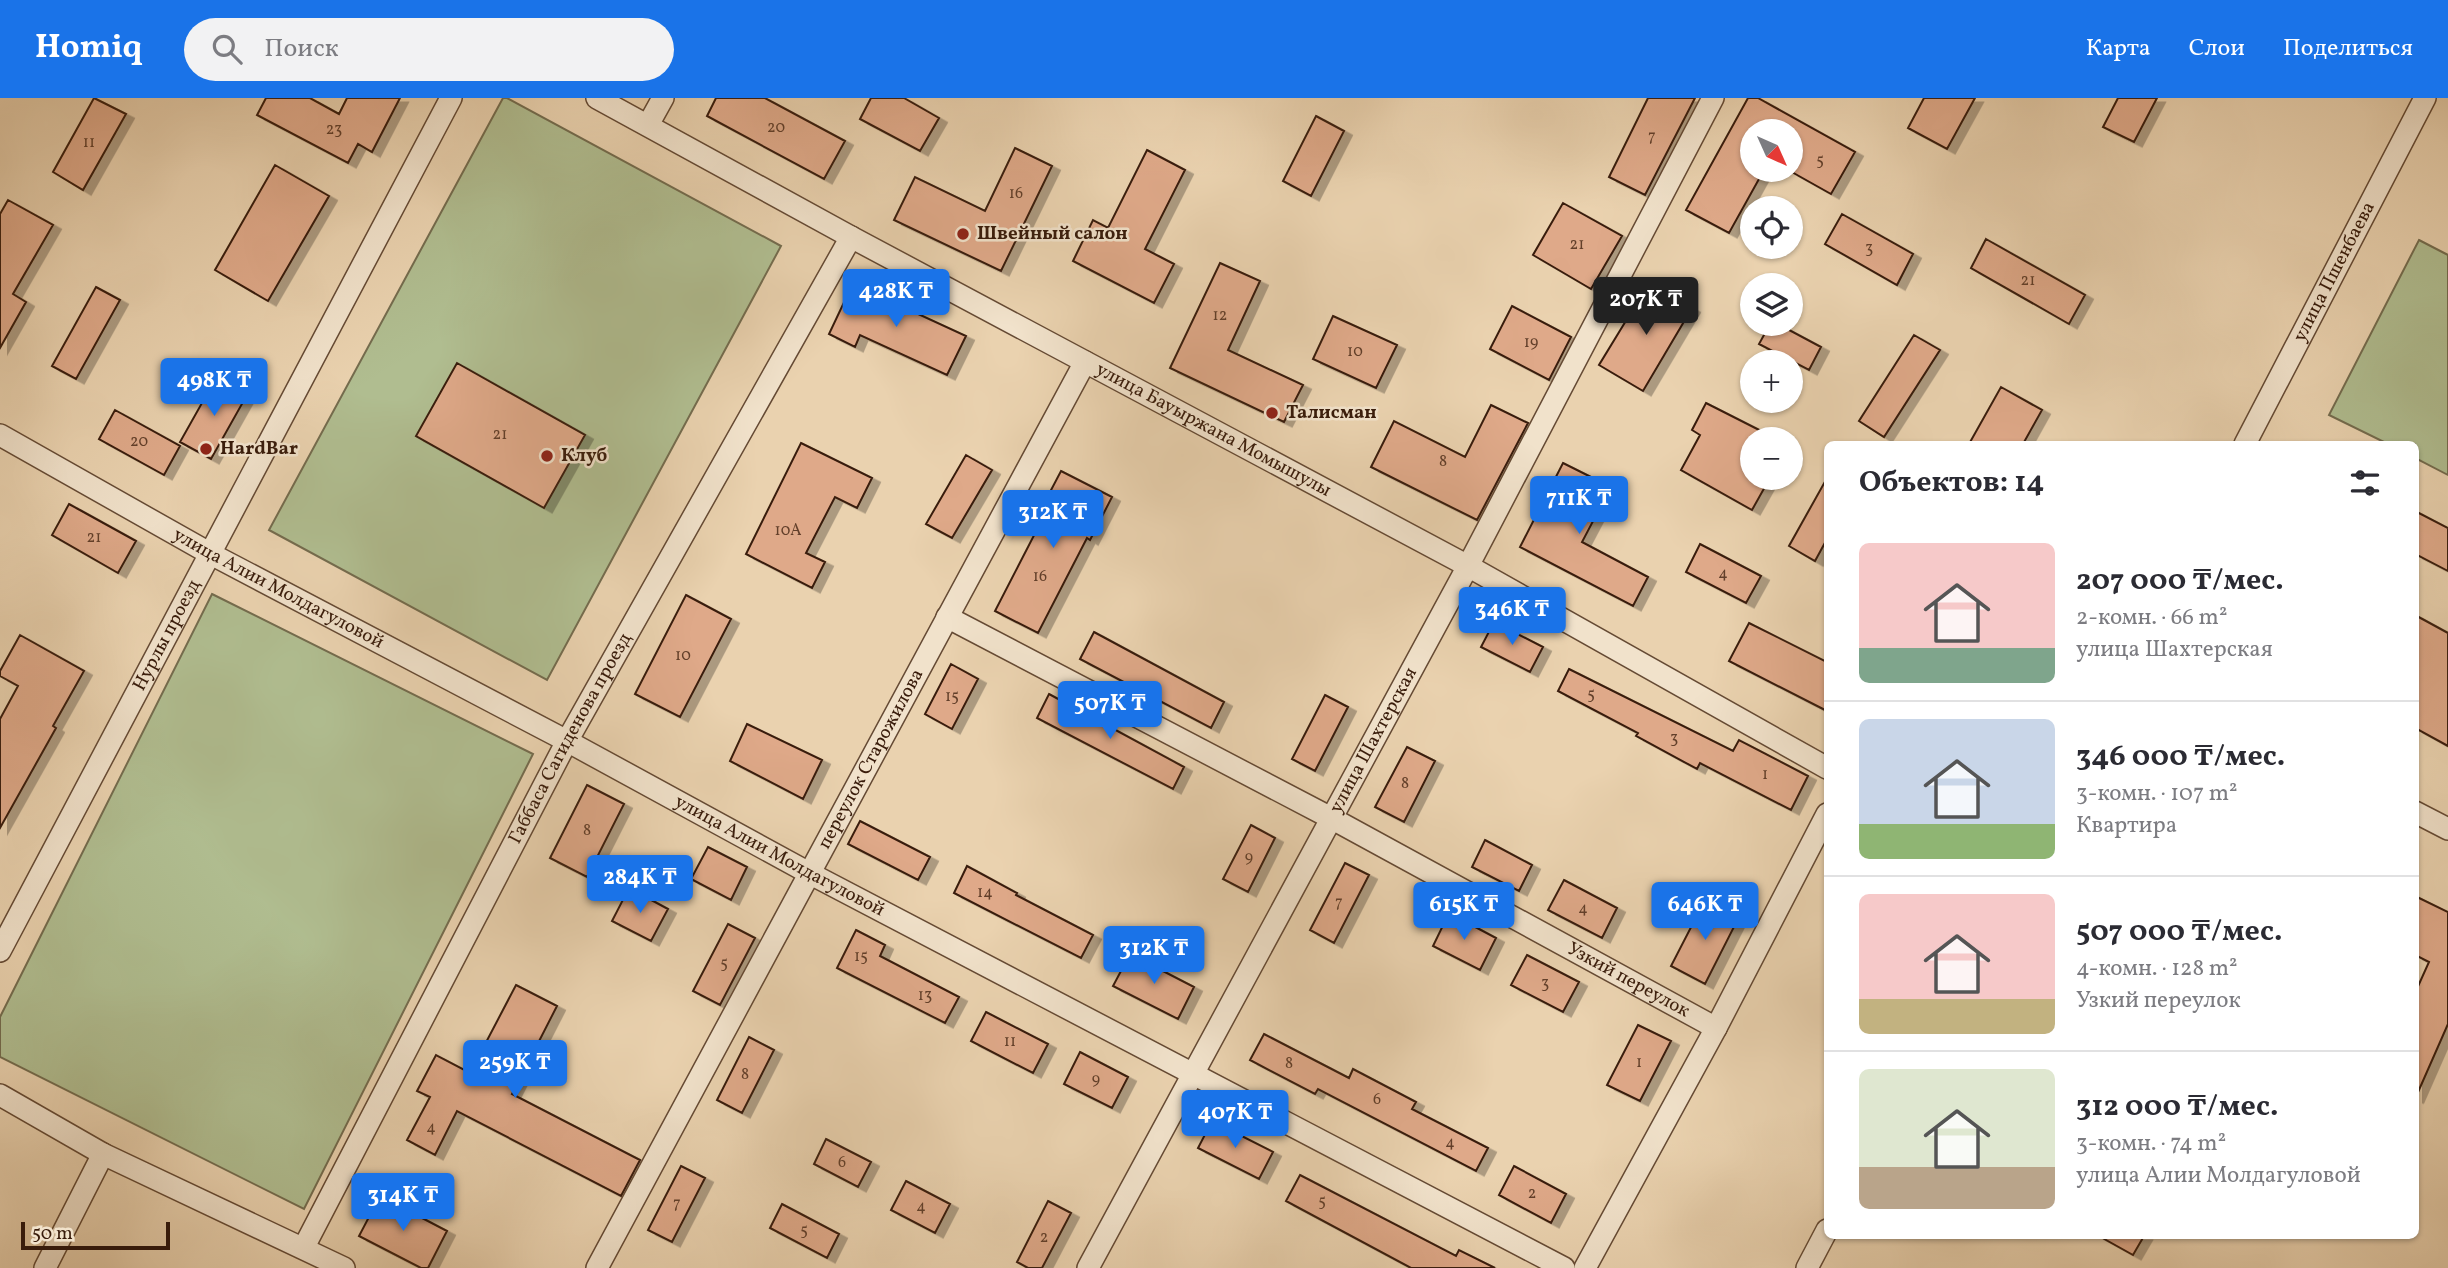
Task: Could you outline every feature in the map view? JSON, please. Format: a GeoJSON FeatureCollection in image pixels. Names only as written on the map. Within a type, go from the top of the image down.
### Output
{"type":"FeatureCollection","features":[{"type":"Feature","properties":{"kind":"street","name":"Нурлы проезд"},"geometry":{"type":"LineString","coordinates":[[0,951],[451,98]]}},
{"type":"Feature","properties":{"kind":"street","name":"улица Бауыржана Момышулы"},"geometry":{"type":"LineString","coordinates":[[597,98],[851,237],[1468,566],[1824,766]]}},
{"type":"Feature","properties":{"kind":"street"},"geometry":{"type":"LineString","coordinates":[[648,125],[663,98]]}},
{"type":"Feature","properties":{"kind":"street","name":"улица Шахтерская"},"geometry":{"type":"LineString","coordinates":[[1088,1268],[1468,566],[1713,98]]}},
{"type":"Feature","properties":{"kind":"street","name":"улица Пшенбаева"},"geometry":{"type":"LineString","coordinates":[[2247,441],[2425,98]]}},
{"type":"Feature","properties":{"kind":"street","name":"Габбаса Сагиденова проезд"},"geometry":{"type":"LineString","coordinates":[[304,1247],[567,741],[851,237]]}},
{"type":"Feature","properties":{"kind":"street","name":"переулок Старожилова"},"geometry":{"type":"LineString","coordinates":[[597,1268],[1085,362]]}},
{"type":"Feature","properties":{"kind":"street","name":"улица Алии Молдагуловой"},"geometry":{"type":"LineString","coordinates":[[0,435],[209,553],[567,741],[809,873],[1564,1268]]}},
{"type":"Feature","properties":{"kind":"street","name":"Узкий переулок"},"geometry":{"type":"LineString","coordinates":[[947,617],[1331,818],[1716,1028]]}},
{"type":"Feature","properties":{"kind":"street"},"geometry":{"type":"LineString","coordinates":[[2419,814],[2448,829]]}},
{"type":"Feature","properties":{"kind":"street"},"geometry":{"type":"LineString","coordinates":[[1585,1268],[1716,1028],[1824,820]]}},
{"type":"Feature","properties":{"kind":"street"},"geometry":{"type":"LineString","coordinates":[[0,1095],[103,1154],[344,1268]]}},
{"type":"Feature","properties":{"kind":"street"},"geometry":{"type":"LineString","coordinates":[[45,1268],[103,1154]]}},
{"type":"Feature","properties":{"kind":"street"},"geometry":{"type":"LineString","coordinates":[[1807,1268],[1824,1236]]}},
{"type":"Feature","properties":{"kind":"green space"},"geometry":{"type":"Polygon","coordinates":[[[503,98],[781,246],[547,680],[269,530],[503,98]]]}},
{"type":"Feature","properties":{"kind":"green space"},"geometry":{"type":"Polygon","coordinates":[[[2419,240],[2448,255],[2448,475],[2419,460],[2419,441],[2382,441],[2329,415],[2419,240]]]}},
{"type":"Feature","properties":{"kind":"green space"},"geometry":{"type":"Polygon","coordinates":[[[212,594],[533,754],[304,1209],[0,1057],[0,1017],[212,594]]]}},
{"type":"Feature","properties":{"kind":"building"},"geometry":{"type":"Polygon","coordinates":[[[94,98],[126,114],[83,190],[53,172],[94,98]]]}},
{"type":"Feature","properties":{"kind":"building"},"geometry":{"type":"Polygon","coordinates":[[[266,98],[310,98],[339,114],[347,98],[400,98],[372,152],[358,144],[348,163],[257,115],[266,98]]]}},
{"type":"Feature","properties":{"kind":"building"},"geometry":{"type":"Polygon","coordinates":[[[716,98],[765,98],[845,141],[824,179],[707,116],[716,98]]]}},
{"type":"Feature","properties":{"kind":"building"},"geometry":{"type":"Polygon","coordinates":[[[871,98],[904,98],[939,118],[920,151],[860,119],[871,98]]]}},
{"type":"Feature","properties":{"kind":"building"},"geometry":{"type":"Polygon","coordinates":[[[1648,98],[1695,98],[1645,195],[1609,177],[1648,98]]]}},
{"type":"Feature","properties":{"kind":"building"},"geometry":{"type":"Polygon","coordinates":[[[1748,98],[1758,98],[1796,119],[1740,119],[1740,182],[1757,182],[1750,196],[1740,196],[1740,213],[1729,233],[1686,210],[1748,98]]]}},
{"type":"Feature","properties":{"kind":"building"},"geometry":{"type":"Polygon","coordinates":[[[1924,98],[1975,98],[1947,149],[1908,128],[1924,98]]]}},
{"type":"Feature","properties":{"kind":"building"},"geometry":{"type":"Polygon","coordinates":[[[2118,98],[2157,98],[2134,142],[2103,127],[2118,98]]]}},
{"type":"Feature","properties":{"kind":"building"},"geometry":{"type":"Polygon","coordinates":[[[1316,116],[1344,131],[1311,196],[1283,181],[1316,116]]]}},
{"type":"Feature","properties":{"kind":"building"},"geometry":{"type":"Polygon","coordinates":[[[1803,123],[1855,152],[1831,194],[1803,178],[1803,123]]]}},
{"type":"Feature","properties":{"kind":"building"},"geometry":{"type":"Polygon","coordinates":[[[1015,148],[1052,166],[1001,271],[894,220],[915,177],[985,211],[1015,148]]]}},
{"type":"Feature","properties":{"kind":"building"},"geometry":{"type":"Polygon","coordinates":[[[1147,150],[1185,170],[1145,249],[1174,264],[1154,303],[1073,261],[1093,220],[1108,228],[1147,150]]]}},
{"type":"Feature","properties":{"kind":"building"},"geometry":{"type":"Polygon","coordinates":[[[275,165],[329,196],[268,301],[215,270],[275,165]]]}},
{"type":"Feature","properties":{"kind":"building"},"geometry":{"type":"Polygon","coordinates":[[[8,200],[53,225],[13,294],[26,302],[0,348],[0,214],[8,200]]]}},
{"type":"Feature","properties":{"kind":"building"},"geometry":{"type":"Polygon","coordinates":[[[1563,203],[1622,236],[1591,289],[1533,255],[1563,203]]]}},
{"type":"Feature","properties":{"kind":"building"},"geometry":{"type":"Polygon","coordinates":[[[1842,214],[1913,254],[1897,285],[1825,244],[1842,214]]]}},
{"type":"Feature","properties":{"kind":"building"},"geometry":{"type":"Polygon","coordinates":[[[1986,239],[2085,295],[2069,324],[1971,268],[1986,239]]]}},
{"type":"Feature","properties":{"kind":"building"},"geometry":{"type":"Polygon","coordinates":[[[1220,263],[1260,281],[1228,350],[1303,385],[1284,422],[1170,368],[1220,263]]]}},
{"type":"Feature","properties":{"kind":"building"},"geometry":{"type":"Polygon","coordinates":[[[855,279],[881,291],[879,296],[966,336],[947,375],[860,335],[855,347],[829,334],[855,279]]]}},
{"type":"Feature","properties":{"kind":"building"},"geometry":{"type":"Polygon","coordinates":[[[1649,283],[1692,308],[1643,391],[1599,365],[1649,283]]]}},
{"type":"Feature","properties":{"kind":"building"},"geometry":{"type":"Polygon","coordinates":[[[96,287],[120,300],[76,379],[52,366],[96,287]]]}},
{"type":"Feature","properties":{"kind":"building"},"geometry":{"type":"Polygon","coordinates":[[[1512,306],[1571,337],[1549,380],[1490,349],[1512,306]]]}},
{"type":"Feature","properties":{"kind":"building"},"geometry":{"type":"Polygon","coordinates":[[[1333,316],[1397,345],[1376,388],[1313,359],[1333,316]]]}},
{"type":"Feature","properties":{"kind":"building"},"geometry":{"type":"Polygon","coordinates":[[[1914,335],[1940,350],[1884,437],[1859,421],[1914,335]]]}},
{"type":"Feature","properties":{"kind":"building"},"geometry":{"type":"Polygon","coordinates":[[[1763,336],[1800,336],[1821,347],[1809,370],[1803,367],[1803,350],[1771,350],[1759,344],[1763,336]]]}},
{"type":"Feature","properties":{"kind":"building"},"geometry":{"type":"Polygon","coordinates":[[[457,363],[585,435],[544,508],[416,436],[457,363]]]}},
{"type":"Feature","properties":{"kind":"building"},"geometry":{"type":"Polygon","coordinates":[[[216,378],[247,395],[211,459],[180,442],[216,378]]]}},
{"type":"Feature","properties":{"kind":"building"},"geometry":{"type":"Polygon","coordinates":[[[2001,387],[2042,410],[2025,441],[1971,441],[2001,387]]]}},
{"type":"Feature","properties":{"kind":"building"},"geometry":{"type":"Polygon","coordinates":[[[1706,403],[1753,427],[1740,427],[1740,490],[1763,490],[1752,510],[1681,470],[1700,435],[1692,430],[1706,403]]]}},
{"type":"Feature","properties":{"kind":"building"},"geometry":{"type":"Polygon","coordinates":[[[1491,405],[1528,423],[1477,520],[1371,467],[1394,421],[1465,457],[1491,405]]]}},
{"type":"Feature","properties":{"kind":"building"},"geometry":{"type":"Polygon","coordinates":[[[115,410],[180,446],[164,475],[99,439],[115,410]]]}},
{"type":"Feature","properties":{"kind":"building"},"geometry":{"type":"Polygon","coordinates":[[[801,443],[872,478],[857,508],[835,497],[806,553],[825,562],[812,588],[746,554],[801,443]]]}},
{"type":"Feature","properties":{"kind":"building"},"geometry":{"type":"Polygon","coordinates":[[[966,455],[992,470],[952,538],[926,524],[966,455]]]}},
{"type":"Feature","properties":{"kind":"building"},"geometry":{"type":"Polygon","coordinates":[[[1563,463],[1611,487],[1582,542],[1648,577],[1633,606],[1520,547],[1563,463]]]}},
{"type":"Feature","properties":{"kind":"building"},"geometry":{"type":"Polygon","coordinates":[[[1061,471],[1112,497],[1090,540],[1087,538],[1038,633],[995,611],[1044,516],[1039,513],[1061,471]]]}},
{"type":"Feature","properties":{"kind":"building"},"geometry":{"type":"Polygon","coordinates":[[[1824,483],[1824,544],[1815,561],[1789,546],[1824,483]]]}},
{"type":"Feature","properties":{"kind":"building"},"geometry":{"type":"Polygon","coordinates":[[[69,504],[136,541],[118,573],[52,535],[69,504]]]}},
{"type":"Feature","properties":{"kind":"building"},"geometry":{"type":"Polygon","coordinates":[[[2419,513],[2448,528],[2448,571],[2419,556],[2419,513]]]}},
{"type":"Feature","properties":{"kind":"building"},"geometry":{"type":"Polygon","coordinates":[[[1700,544],[1761,576],[1746,603],[1686,572],[1700,544]]]}},
{"type":"Feature","properties":{"kind":"building"},"geometry":{"type":"Polygon","coordinates":[[[686,595],[731,619],[680,717],[635,694],[686,595]]]}},
{"type":"Feature","properties":{"kind":"building"},"geometry":{"type":"Polygon","coordinates":[[[2419,617],[2448,633],[2448,746],[2419,730],[2419,617]]]}},
{"type":"Feature","properties":{"kind":"building"},"geometry":{"type":"Polygon","coordinates":[[[1494,622],[1543,647],[1530,672],[1481,647],[1494,622]]]}},
{"type":"Feature","properties":{"kind":"building"},"geometry":{"type":"Polygon","coordinates":[[[1749,623],[1824,660],[1824,709],[1729,661],[1749,623]]]}},
{"type":"Feature","properties":{"kind":"building"},"geometry":{"type":"Polygon","coordinates":[[[1094,632],[1224,702],[1211,728],[1080,659],[1094,632]]]}},
{"type":"Feature","properties":{"kind":"building"},"geometry":{"type":"Polygon","coordinates":[[[20,635],[84,671],[53,726],[56,728],[0,828],[0,719],[18,686],[0,676],[0,671],[20,635]]]}},
{"type":"Feature","properties":{"kind":"building"},"geometry":{"type":"Polygon","coordinates":[[[951,664],[978,679],[952,729],[925,714],[951,664]]]}},
{"type":"Feature","properties":{"kind":"building"},"geometry":{"type":"Polygon","coordinates":[[[1569,669],[1733,751],[1739,740],[1808,776],[1791,810],[1700,763],[1697,769],[1636,736],[1638,733],[1558,691],[1569,669]]]}},
{"type":"Feature","properties":{"kind":"building"},"geometry":{"type":"Polygon","coordinates":[[[1049,694],[1184,767],[1173,789],[1037,718],[1049,694]]]}},
{"type":"Feature","properties":{"kind":"building"},"geometry":{"type":"Polygon","coordinates":[[[1325,695],[1348,707],[1315,771],[1292,759],[1325,695]]]}},
{"type":"Feature","properties":{"kind":"building"},"geometry":{"type":"Polygon","coordinates":[[[747,724],[822,760],[803,799],[730,761],[747,724]]]}},
{"type":"Feature","properties":{"kind":"building"},"geometry":{"type":"Polygon","coordinates":[[[1407,747],[1435,761],[1404,822],[1375,807],[1407,747]]]}},
{"type":"Feature","properties":{"kind":"building"},"geometry":{"type":"Polygon","coordinates":[[[587,785],[624,804],[587,877],[550,858],[587,785]]]}},
{"type":"Feature","properties":{"kind":"building"},"geometry":{"type":"Polygon","coordinates":[[[860,821],[930,857],[918,880],[848,844],[860,821]]]}},
{"type":"Feature","properties":{"kind":"building"},"geometry":{"type":"Polygon","coordinates":[[[1251,825],[1275,838],[1248,892],[1223,879],[1251,825]]]}},
{"type":"Feature","properties":{"kind":"building"},"geometry":{"type":"Polygon","coordinates":[[[1485,840],[1532,865],[1519,891],[1472,867],[1485,840]]]}},
{"type":"Feature","properties":{"kind":"building"},"geometry":{"type":"Polygon","coordinates":[[[708,847],[747,867],[731,900],[691,879],[708,847]]]}},
{"type":"Feature","properties":{"kind":"building"},"geometry":{"type":"Polygon","coordinates":[[[1345,863],[1369,875],[1334,943],[1310,930],[1345,863]]]}},
{"type":"Feature","properties":{"kind":"building"},"geometry":{"type":"Polygon","coordinates":[[[967,866],[1093,935],[1081,958],[954,893],[967,866]]]}},
{"type":"Feature","properties":{"kind":"building"},"geometry":{"type":"Polygon","coordinates":[[[1564,880],[1617,908],[1602,938],[1548,910],[1564,880]]]}},
{"type":"Feature","properties":{"kind":"building"},"geometry":{"type":"Polygon","coordinates":[[[629,888],[668,909],[651,941],[612,921],[629,888]]]}},
{"type":"Feature","properties":{"kind":"building"},"geometry":{"type":"Polygon","coordinates":[[[2419,898],[2448,912],[2448,1024],[2419,1090],[2419,984],[2429,962],[2419,957],[2419,898]]]}},
{"type":"Feature","properties":{"kind":"building"},"geometry":{"type":"Polygon","coordinates":[[[1705,900],[1739,917],[1705,984],[1671,966],[1705,900]]]}},
{"type":"Feature","properties":{"kind":"building"},"geometry":{"type":"Polygon","coordinates":[[[1449,913],[1496,938],[1480,970],[1433,946],[1449,913]]]}},
{"type":"Feature","properties":{"kind":"building"},"geometry":{"type":"Polygon","coordinates":[[[728,924],[755,938],[720,1005],[693,991],[728,924]]]}},
{"type":"Feature","properties":{"kind":"building"},"geometry":{"type":"Polygon","coordinates":[[[856,930],[885,945],[880,956],[959,997],[945,1023],[837,968],[856,930]]]}},
{"type":"Feature","properties":{"kind":"building"},"geometry":{"type":"Polygon","coordinates":[[[1130,954],[1194,987],[1178,1019],[1113,986],[1130,954]]]}},
{"type":"Feature","properties":{"kind":"building"},"geometry":{"type":"Polygon","coordinates":[[[1527,955],[1579,982],[1563,1012],[1511,985],[1527,955]]]}},
{"type":"Feature","properties":{"kind":"building"},"geometry":{"type":"Polygon","coordinates":[[[516,985],[557,1006],[512,1094],[640,1160],[621,1196],[457,1111],[435,1155],[407,1140],[430,1097],[417,1091],[436,1055],[470,1073],[516,985]]]}},
{"type":"Feature","properties":{"kind":"building"},"geometry":{"type":"Polygon","coordinates":[[[986,1012],[1048,1044],[1033,1073],[971,1041],[986,1012]]]}},
{"type":"Feature","properties":{"kind":"building"},"geometry":{"type":"Polygon","coordinates":[[[1638,1025],[1671,1041],[1640,1101],[1607,1085],[1638,1025]]]}},
{"type":"Feature","properties":{"kind":"building"},"geometry":{"type":"Polygon","coordinates":[[[1264,1034],[1349,1078],[1353,1069],[1416,1102],[1412,1109],[1488,1148],[1476,1171],[1318,1089],[1315,1094],[1250,1060],[1264,1034]]]}},
{"type":"Feature","properties":{"kind":"building"},"geometry":{"type":"Polygon","coordinates":[[[749,1037],[774,1050],[742,1113],[717,1100],[749,1037]]]}},
{"type":"Feature","properties":{"kind":"building"},"geometry":{"type":"Polygon","coordinates":[[[1080,1052],[1128,1077],[1112,1108],[1064,1084],[1080,1052]]]}},
{"type":"Feature","properties":{"kind":"building"},"geometry":{"type":"Polygon","coordinates":[[[1212,1121],[1273,1152],[1259,1179],[1198,1148],[1212,1121]]]}},
{"type":"Feature","properties":{"kind":"building"},"geometry":{"type":"Polygon","coordinates":[[[826,1139],[871,1162],[858,1187],[814,1164],[826,1139]]]}},
{"type":"Feature","properties":{"kind":"building"},"geometry":{"type":"Polygon","coordinates":[[[681,1166],[705,1178],[672,1242],[648,1230],[681,1166]]]}},
{"type":"Feature","properties":{"kind":"building"},"geometry":{"type":"Polygon","coordinates":[[[1514,1166],[1566,1194],[1551,1223],[1499,1195],[1514,1166]]]}},
{"type":"Feature","properties":{"kind":"building"},"geometry":{"type":"Polygon","coordinates":[[[1300,1175],[1456,1256],[1459,1250],[1495,1268],[1411,1268],[1286,1201],[1300,1175]]]}},
{"type":"Feature","properties":{"kind":"building"},"geometry":{"type":"Polygon","coordinates":[[[906,1181],[950,1204],[935,1233],[891,1210],[906,1181]]]}},
{"type":"Feature","properties":{"kind":"building"},"geometry":{"type":"Polygon","coordinates":[[[380,1196],[447,1231],[428,1268],[421,1268],[359,1236],[380,1196]]]}},
{"type":"Feature","properties":{"kind":"building"},"geometry":{"type":"Polygon","coordinates":[[[1048,1201],[1071,1213],[1042,1268],[1028,1268],[1017,1262],[1048,1201]]]}},
{"type":"Feature","properties":{"kind":"building"},"geometry":{"type":"Polygon","coordinates":[[[782,1204],[839,1234],[827,1258],[770,1228],[782,1204]]]}},
{"type":"Feature","properties":{"kind":"building"},"geometry":{"type":"Polygon","coordinates":[[[2104,1239],[2142,1239],[2133,1255],[2104,1239]]]}},
{"type":"Feature","properties":{"kind":"place","name":"Швейный салон"},"geometry":{"type":"Point","coordinates":[963,234]}},
{"type":"Feature","properties":{"kind":"place","name":"Талисман"},"geometry":{"type":"Point","coordinates":[1272,413]}},
{"type":"Feature","properties":{"kind":"place","name":"HardBar"},"geometry":{"type":"Point","coordinates":[206,449]}},
{"type":"Feature","properties":{"kind":"place","name":"Клуб"},"geometry":{"type":"Point","coordinates":[547,456]}}]}
